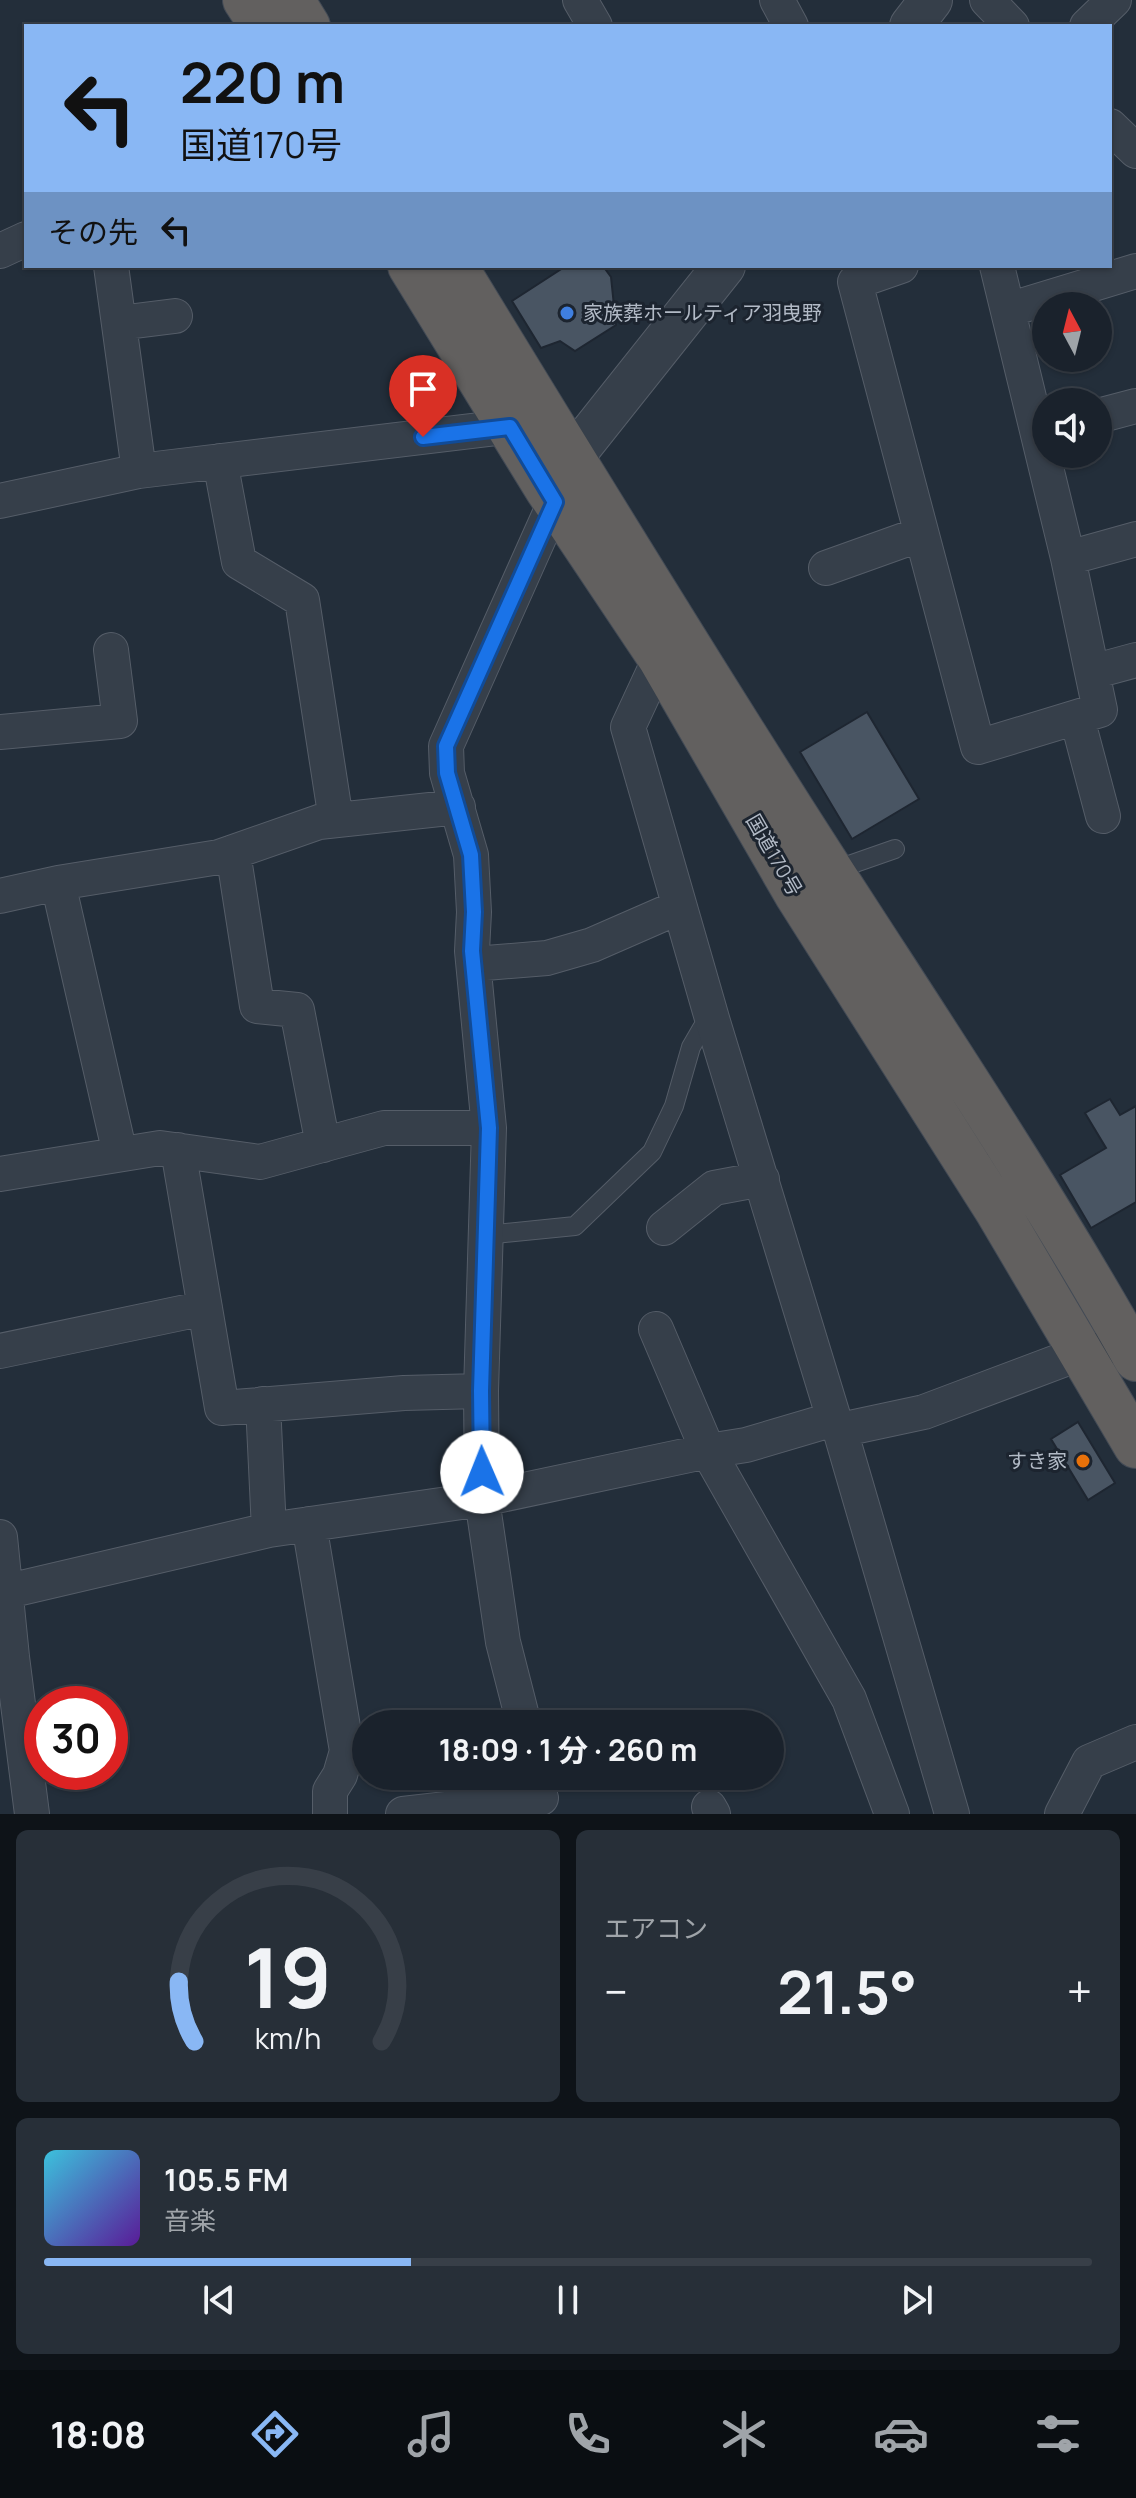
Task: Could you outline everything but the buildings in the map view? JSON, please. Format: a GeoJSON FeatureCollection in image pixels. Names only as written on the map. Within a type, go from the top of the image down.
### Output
{"type":"FeatureCollection","features":[{"type":"Feature","properties":{"kind":"highway"},"geometry":{"type":"LineString","coordinates":[[245,0],[261,24]]}},
{"type":"Feature","properties":{"kind":"highway"},"geometry":{"type":"LineString","coordinates":[[292,0],[307,24]]}},
{"type":"Feature","properties":{"kind":"highway","name":"国道170号"},"geometry":{"type":"LineString","coordinates":[[412,268],[530,424]]}},
{"type":"Feature","properties":{"kind":"highway","name":"国道170号"},"geometry":{"type":"LineString","coordinates":[[456,268],[558,483],[797,895],[998,1212],[1136,1446]]}},
{"type":"Feature","properties":{"kind":"highway","name":"国道170号"},"geometry":{"type":"LineString","coordinates":[[558,483],[832,871],[1034,1185],[1133,1349]]}},
{"type":"Feature","properties":{"kind":"street"},"geometry":{"type":"LineString","coordinates":[[580,0],[594,24]]}},
{"type":"Feature","properties":{"kind":"street"},"geometry":{"type":"LineString","coordinates":[[777,0],[790,24]]}},
{"type":"Feature","properties":{"kind":"street"},"geometry":{"type":"LineString","coordinates":[[913,24],[931,0]]}},
{"type":"Feature","properties":{"kind":"street"},"geometry":{"type":"LineString","coordinates":[[987,0],[1010,24]]}},
{"type":"Feature","properties":{"kind":"street"},"geometry":{"type":"LineString","coordinates":[[1089,24],[1114,0]]}},
{"type":"Feature","properties":{"kind":"street"},"geometry":{"type":"LineString","coordinates":[[1112,128],[1136,151]]}},
{"type":"Feature","properties":{"kind":"street"},"geometry":{"type":"LineString","coordinates":[[0,251],[24,240]]}},
{"type":"Feature","properties":{"kind":"street"},"geometry":{"type":"LineString","coordinates":[[111,268],[139,471]]}},
{"type":"Feature","properties":{"kind":"street"},"geometry":{"type":"LineString","coordinates":[[520,1710],[503,1642],[482,1499],[481,1391],[489,1128],[474,964],[471,855],[447,773],[446,746],[558,483],[722,268]]}},
{"type":"Feature","properties":{"kind":"street"},"geometry":{"type":"LineString","coordinates":[[895,268],[855,282],[978,747],[1100,710],[1050,468]]}},
{"type":"Feature","properties":{"kind":"street"},"geometry":{"type":"LineString","coordinates":[[998,268],[1032,395]]}},
{"type":"Feature","properties":{"kind":"street"},"geometry":{"type":"LineString","coordinates":[[1008,310],[1136,271]]}},
{"type":"Feature","properties":{"kind":"street"},"geometry":{"type":"LineString","coordinates":[[119,323],[175,316]]}},
{"type":"Feature","properties":{"kind":"street"},"geometry":{"type":"LineString","coordinates":[[1112,412],[1136,406]]}},
{"type":"Feature","properties":{"kind":"street"},"geometry":{"type":"LineString","coordinates":[[0,501],[139,471],[530,424]]}},
{"type":"Feature","properties":{"kind":"street"},"geometry":{"type":"LineString","coordinates":[[220,461],[239,562],[302,600],[336,820]]}},
{"type":"Feature","properties":{"kind":"street"},"geometry":{"type":"LineString","coordinates":[[826,568],[921,534]]}},
{"type":"Feature","properties":{"kind":"street"},"geometry":{"type":"LineString","coordinates":[[1068,558],[1136,539]]}},
{"type":"Feature","properties":{"kind":"street"},"geometry":{"type":"LineString","coordinates":[[0,732],[120,721],[111,650]]}},
{"type":"Feature","properties":{"kind":"street"},"geometry":{"type":"LineString","coordinates":[[660,658],[628,727],[713,1022],[837,1424],[952,1814]]}},
{"type":"Feature","properties":{"kind":"street"},"geometry":{"type":"LineString","coordinates":[[1092,672],[1136,660]]}},
{"type":"Feature","properties":{"kind":"street"},"geometry":{"type":"LineString","coordinates":[[1077,718],[1103,816]]}},
{"type":"Feature","properties":{"kind":"street"},"geometry":{"type":"LineString","coordinates":[[0,896],[58,883],[219,857],[319,822],[458,807]]}},
{"type":"Feature","properties":{"kind":"street"},"geometry":{"type":"LineString","coordinates":[[233,852],[257,1006],[297,1010],[323,1145]]}},
{"type":"Feature","properties":{"kind":"street"},"geometry":{"type":"LineString","coordinates":[[58,883],[120,1154]]}},
{"type":"Feature","properties":{"kind":"street"},"geometry":{"type":"LineString","coordinates":[[474,964],[547,958],[592,945],[679,907]]}},
{"type":"Feature","properties":{"kind":"street"},"geometry":{"type":"LineString","coordinates":[[0,1174],[160,1148],[260,1162],[384,1128],[489,1128]]}},
{"type":"Feature","properties":{"kind":"street"},"geometry":{"type":"LineString","coordinates":[[178,1150],[222,1408],[404,1393],[481,1391]]}},
{"type":"Feature","properties":{"kind":"street"},"geometry":{"type":"LineString","coordinates":[[664,1228],[714,1188],[762,1179]]}},
{"type":"Feature","properties":{"kind":"street"},"geometry":{"type":"LineString","coordinates":[[0,1351],[205,1308]]}},
{"type":"Feature","properties":{"kind":"street"},"geometry":{"type":"LineString","coordinates":[[656,1329],[708,1451],[849,1699],[892,1814]]}},
{"type":"Feature","properties":{"kind":"street"},"geometry":{"type":"LineString","coordinates":[[4,1592],[269,1530],[482,1499],[837,1424],[924,1412],[1081,1353],[1133,1349]]}},
{"type":"Feature","properties":{"kind":"street"},"geometry":{"type":"LineString","coordinates":[[263,1404],[269,1530]]}},
{"type":"Feature","properties":{"kind":"street"},"geometry":{"type":"LineString","coordinates":[[309,1524],[347,1751],[340,1775],[330,1791],[330,1814]]}},
{"type":"Feature","properties":{"kind":"street"},"geometry":{"type":"LineString","coordinates":[[0,1537],[6,1657],[32,1814]]}},
{"type":"Feature","properties":{"kind":"street"},"geometry":{"type":"LineString","coordinates":[[1062,1814],[1089,1762],[1136,1742]]}},
{"type":"Feature","properties":{"kind":"street"},"geometry":{"type":"LineString","coordinates":[[403,1814],[540,1796]]}},
{"type":"Feature","properties":{"kind":"lane"},"geometry":{"type":"LineString","coordinates":[[832,871],[895,849]]}},
{"type":"Feature","properties":{"kind":"lane"},"geometry":{"type":"LineString","coordinates":[[486,1235],[575,1226],[652,1152],[674,1106],[691,1047],[702,1028],[713,1022]]}},
{"type":"Feature","properties":{"kind":"place","name":"家族葬ホールティア羽曳野"},"geometry":{"type":"Point","coordinates":[567,313]}},
{"type":"Feature","properties":{"kind":"place","name":"すき家"},"geometry":{"type":"Point","coordinates":[1083,1461]}},
{"type":"Feature","properties":{"kind":"route"},"geometry":{"type":"LineString","coordinates":[[423,437],[510,427],[555,502],[446,746],[447,773],[471,855],[474,912],[472,951],[489,1128],[481,1391],[482,1472]]}}]}
